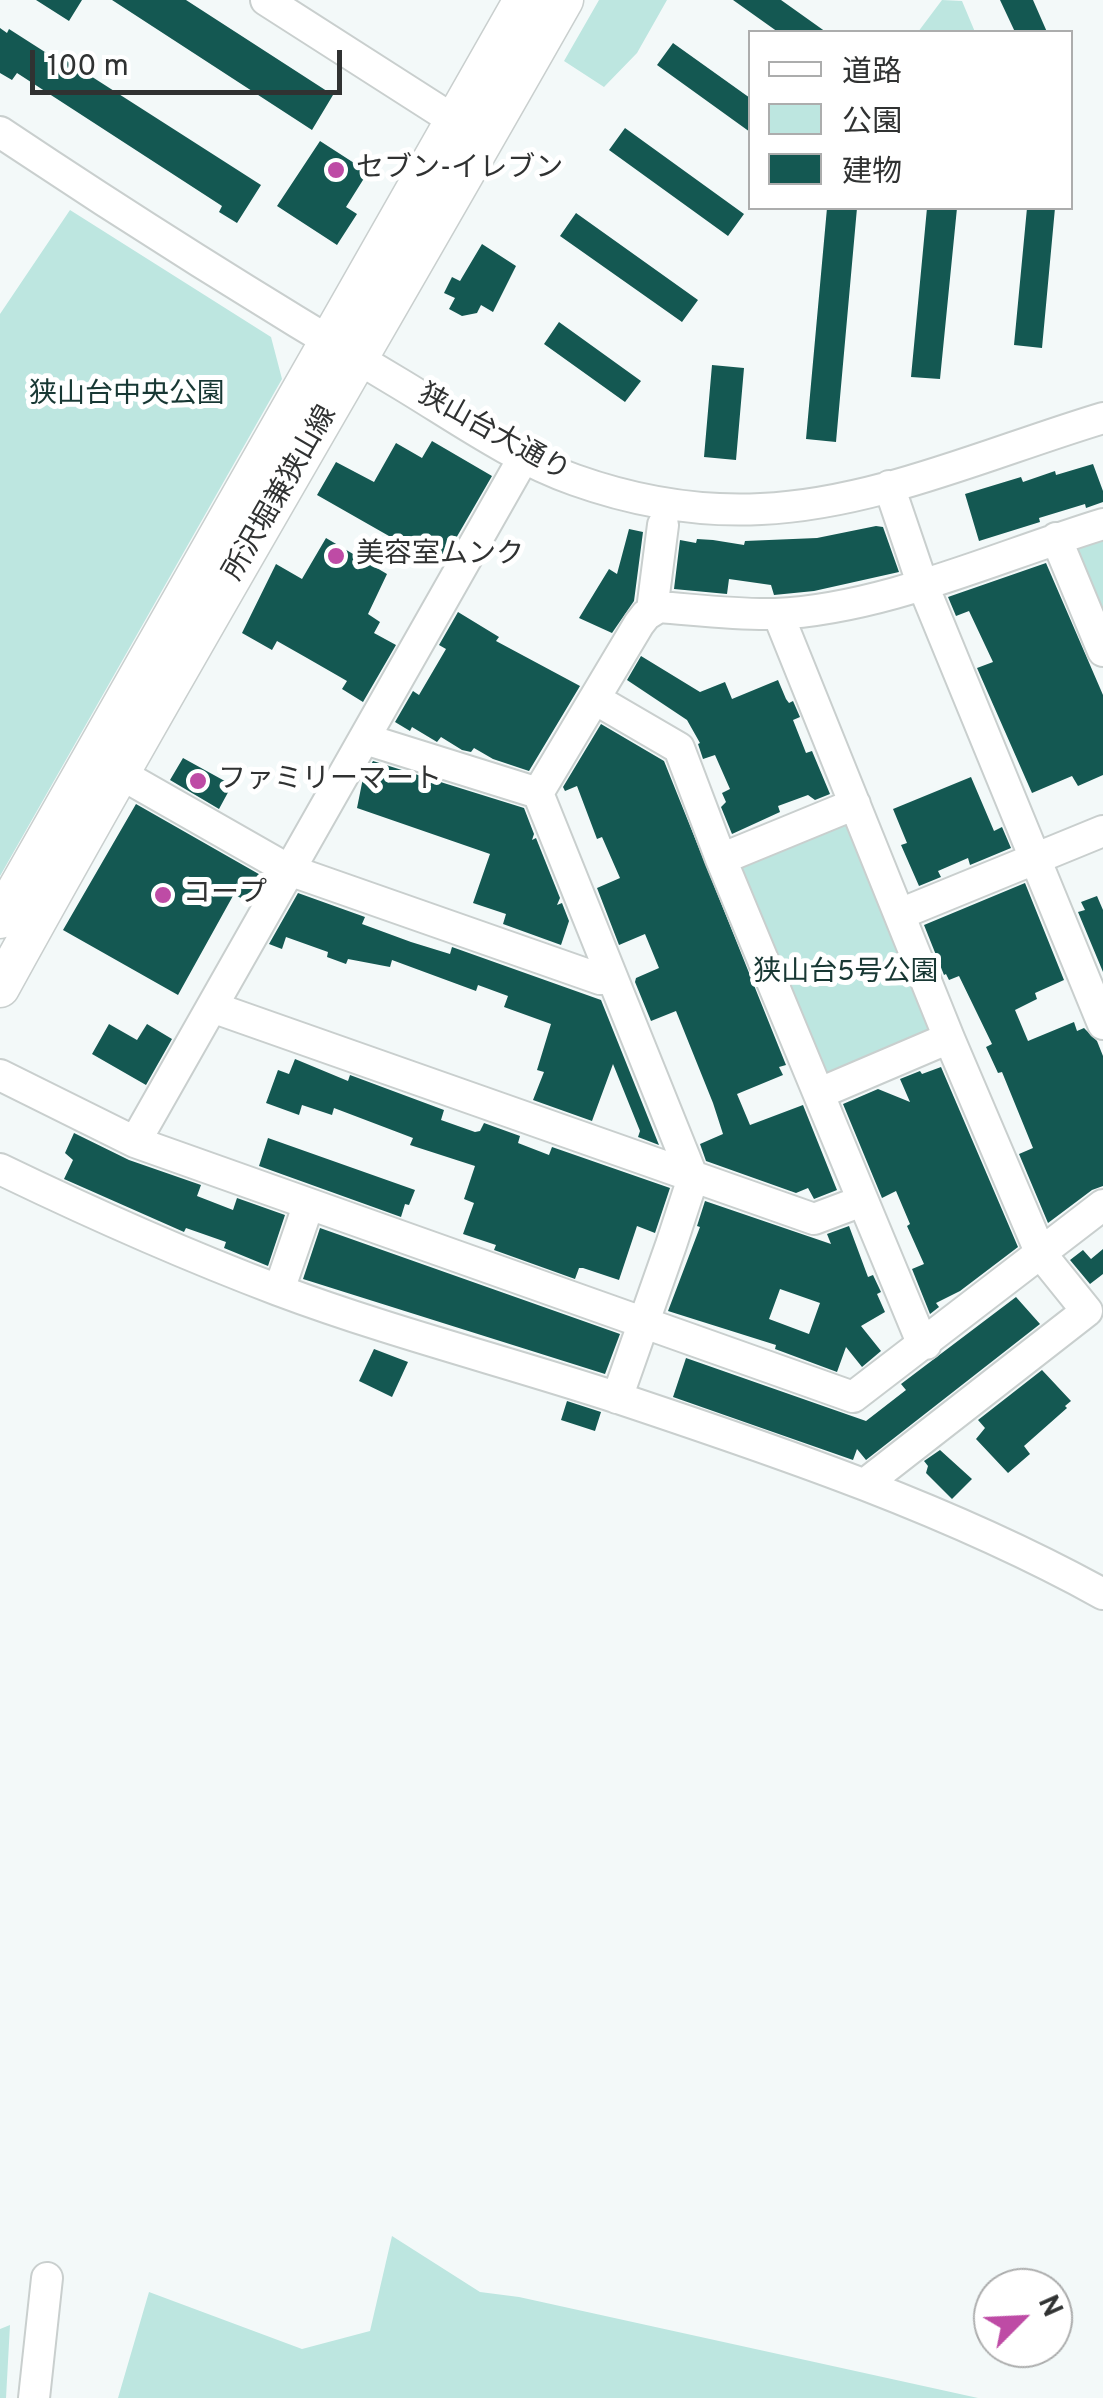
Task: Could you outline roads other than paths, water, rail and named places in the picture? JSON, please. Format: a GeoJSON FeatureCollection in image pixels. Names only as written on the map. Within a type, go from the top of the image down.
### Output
{"type":"FeatureCollection","features":[{"type":"Feature","properties":{"kind":"main road","name":"所沢堀兼狭山線"},"geometry":{"type":"LineString","coordinates":[[0,988],[345,351],[455,120],[523,0]]}},
{"type":"Feature","properties":{"kind":"main road","name":"所沢堀兼狭山線"},"geometry":{"type":"LineString","coordinates":[[0,919],[345,351],[564,0]]}},
{"type":"Feature","properties":{"kind":"street"},"geometry":{"type":"LineString","coordinates":[[266,0],[455,120]]}},
{"type":"Feature","properties":{"kind":"street","name":"狭山台大通り"},"geometry":{"type":"LineString","coordinates":[[0,132],[345,351],[524,457],[574,480],[629,496],[713,509],[761,510],[822,503],[889,486],[1103,418]]}},
{"type":"Feature","properties":{"kind":"street"},"geometry":{"type":"LineString","coordinates":[[136,1142],[524,457]]}},
{"type":"Feature","properties":{"kind":"street"},"geometry":{"type":"LineString","coordinates":[[889,486],[922,583],[1103,1024]]}},
{"type":"Feature","properties":{"kind":"street"},"geometry":{"type":"LineString","coordinates":[[538,793],[652,610],[659,607],[778,614],[882,595],[1103,524]]}},
{"type":"Feature","properties":{"kind":"street"},"geometry":{"type":"LineString","coordinates":[[652,610],[663,525]]}},
{"type":"Feature","properties":{"kind":"street"},"geometry":{"type":"LineString","coordinates":[[1056,538],[1103,651]]}},
{"type":"Feature","properties":{"kind":"street"},"geometry":{"type":"LineString","coordinates":[[778,614],[1041,1254],[1087,1312],[865,1484]]}},
{"type":"Feature","properties":{"kind":"street"},"geometry":{"type":"LineString","coordinates":[[595,699],[679,748],[862,1201],[926,1344]]}},
{"type":"Feature","properties":{"kind":"street"},"geometry":{"type":"LineString","coordinates":[[365,739],[538,793]]}},
{"type":"Feature","properties":{"kind":"street"},"geometry":{"type":"LineString","coordinates":[[119,773],[289,870],[600,979],[611,978]]}},
{"type":"Feature","properties":{"kind":"street"},"geometry":{"type":"LineString","coordinates":[[538,793],[691,1173],[691,1184],[618,1398]]}},
{"type":"Feature","properties":{"kind":"street"},"geometry":{"type":"LineString","coordinates":[[721,859],[855,804]]}},
{"type":"Feature","properties":{"kind":"street"},"geometry":{"type":"LineString","coordinates":[[900,914],[1103,831]]}},
{"type":"Feature","properties":{"kind":"street"},"geometry":{"type":"LineString","coordinates":[[212,1007],[814,1219],[862,1201]]}},
{"type":"Feature","properties":{"kind":"street"},"geometry":{"type":"LineString","coordinates":[[820,1093],[949,1038]]}},
{"type":"Feature","properties":{"kind":"street"},"geometry":{"type":"LineString","coordinates":[[0,1074],[136,1142],[853,1398],[1103,1205]]}},
{"type":"Feature","properties":{"kind":"street"},"geometry":{"type":"LineString","coordinates":[[0,1169],[162,1244],[279,1290],[618,1398],[865,1484],[1054,1567],[1103,1594]]}},
{"type":"Feature","properties":{"kind":"street"},"geometry":{"type":"LineString","coordinates":[[279,1290],[308,1206]]}},
{"type":"Feature","properties":{"kind":"street"},"geometry":{"type":"LineString","coordinates":[[34,2398],[47,2278]]}},
{"type":"Feature","properties":{"kind":"place","name":"セブン-イレブン"},"geometry":{"type":"Point","coordinates":[336,170]}},
{"type":"Feature","properties":{"kind":"place","name":"美容室ムンク"},"geometry":{"type":"Point","coordinates":[336,556]}},
{"type":"Feature","properties":{"kind":"place","name":"ファミリーマート"},"geometry":{"type":"Point","coordinates":[198,781]}},
{"type":"Feature","properties":{"kind":"place","name":"コープ"},"geometry":{"type":"Point","coordinates":[163,895]}},
{"type":"Feature","properties":{"kind":"park label","name":"狭山台中央公園"},"geometry":{"type":"Point","coordinates":[127,396]}},
{"type":"Feature","properties":{"kind":"park label","name":"狭山台5号公園"},"geometry":{"type":"Point","coordinates":[846,974]}}]}
